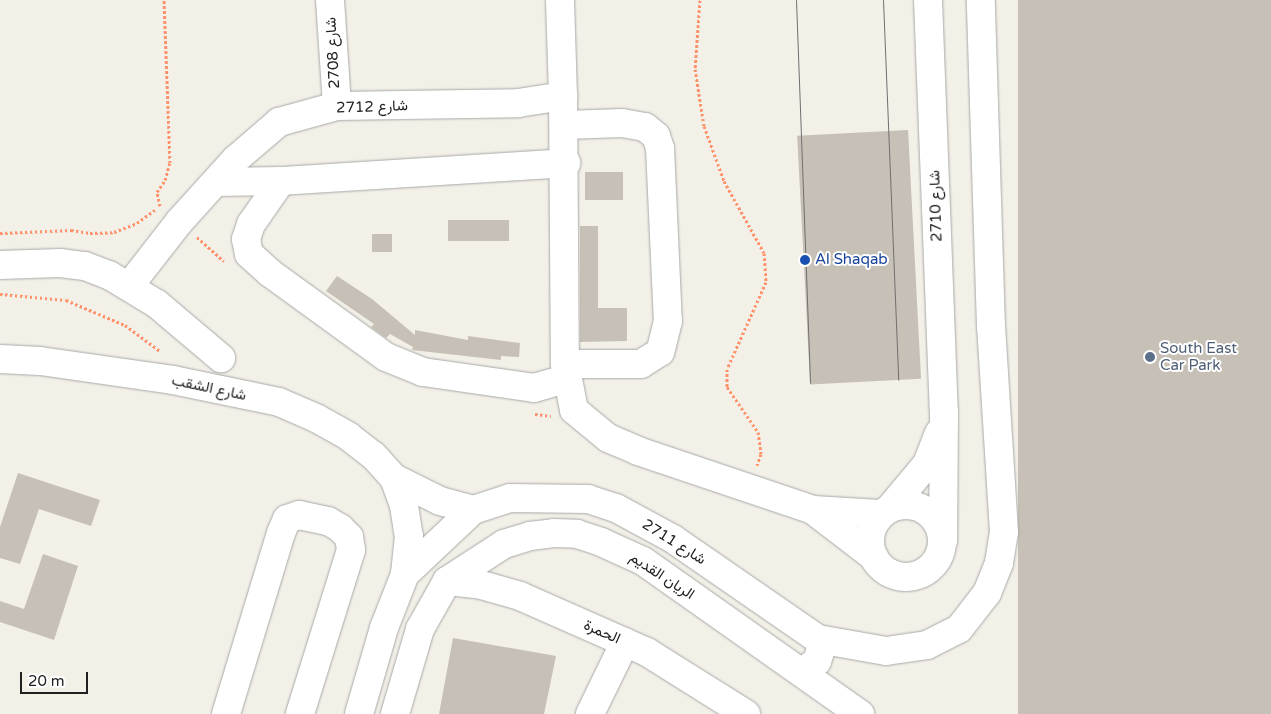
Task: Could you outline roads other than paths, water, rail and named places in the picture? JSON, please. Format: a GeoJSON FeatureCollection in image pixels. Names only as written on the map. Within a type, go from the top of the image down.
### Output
{"type":"FeatureCollection","features":[{"type":"Feature","properties":{"kind":"street","name":"شارع 2708"},"geometry":{"type":"LineString","coordinates":[[330,0],[336,106]]}},
{"type":"Feature","properties":{"kind":"street"},"geometry":{"type":"LineString","coordinates":[[560,0],[566,164],[566,372],[574,410],[608,438],[638,451],[813,510],[885,511],[906,504],[920,506],[932,514],[940,526],[943,541],[934,566],[922,574],[908,577],[882,568],[874,557],[813,510]]}},
{"type":"Feature","properties":{"kind":"street","name":"شارع 2710"},"geometry":{"type":"LineString","coordinates":[[928,0],[944,412],[943,541]]}},
{"type":"Feature","properties":{"kind":"street"},"geometry":{"type":"LineString","coordinates":[[803,672],[817,661],[821,650],[818,639],[886,651],[927,645],[959,629],[987,593],[999,563],[1004,532],[991,327],[982,0]]}},
{"type":"Feature","properties":{"kind":"street","name":"شارع 2712"},"geometry":{"type":"LineString","coordinates":[[130,285],[170,214],[216,182],[263,133],[279,122],[336,106],[518,103],[563,96]]}},
{"type":"Feature","properties":{"kind":"street"},"geometry":{"type":"LineString","coordinates":[[281,181],[251,224],[246,240],[249,254],[277,278],[386,357],[423,372],[534,388],[566,372],[641,364],[660,352],[668,320],[660,148],[656,136],[645,127],[622,123],[565,125]]}},
{"type":"Feature","properties":{"kind":"street"},"geometry":{"type":"LineString","coordinates":[[216,182],[281,181],[566,164]]}},
{"type":"Feature","properties":{"kind":"street"},"geometry":{"type":"LineString","coordinates":[[0,265],[60,263],[85,266],[130,285],[221,358]]}},
{"type":"Feature","properties":{"kind":"street","name":"شارع الشقب"},"geometry":{"type":"LineString","coordinates":[[0,360],[40,361],[173,380],[278,402],[348,436],[374,456],[394,478],[440,501],[473,510]]}},
{"type":"Feature","properties":{"kind":"street","name":"شارع 2710"},"geometry":{"type":"LineString","coordinates":[[885,511],[926,464],[938,439],[944,412]]}},
{"type":"Feature","properties":{"kind":"street","name":"شارع الشقب"},"geometry":{"type":"LineString","coordinates":[[394,478],[404,506],[409,536],[405,574]]}},
{"type":"Feature","properties":{"kind":"street","name":"شارع 2711"},"geometry":{"type":"LineString","coordinates":[[473,510],[510,498],[588,499],[616,508],[673,539],[818,639]]}},
{"type":"Feature","properties":{"kind":"street"},"geometry":{"type":"LineString","coordinates":[[359,714],[384,628],[405,574],[473,510]]}},
{"type":"Feature","properties":{"kind":"street"},"geometry":{"type":"LineString","coordinates":[[874,557],[870,543],[872,529],[885,511]]}},
{"type":"Feature","properties":{"kind":"street"},"geometry":{"type":"LineString","coordinates":[[226,714],[281,533],[287,519],[299,515],[328,521],[340,528],[349,537],[351,550],[300,714]]}},
{"type":"Feature","properties":{"kind":"street","name":"الريان القديم"},"geometry":{"type":"LineString","coordinates":[[395,714],[420,629],[447,581],[504,544],[530,536],[577,534],[643,561],[860,714]]}},
{"type":"Feature","properties":{"kind":"street","name":"الحمرة"},"geometry":{"type":"LineString","coordinates":[[447,581],[478,584],[520,596],[624,642],[670,665],[746,714]]}},
{"type":"Feature","properties":{"kind":"street"},"geometry":{"type":"LineString","coordinates":[[590,714],[624,642]]}},
{"type":"Feature","properties":{"kind":"tram line"},"geometry":{"type":"LineString","coordinates":[[796,0],[810,383]]}},
{"type":"Feature","properties":{"kind":"tram line"},"geometry":{"type":"LineString","coordinates":[[883,0],[898,380]]}},
{"type":"Feature","properties":{"kind":"place","name":"Al Shaqab"},"geometry":{"type":"Point","coordinates":[805,260]}},
{"type":"Feature","properties":{"kind":"place","name":"South East Car Park"},"geometry":{"type":"Point","coordinates":[1150,357]}}]}
